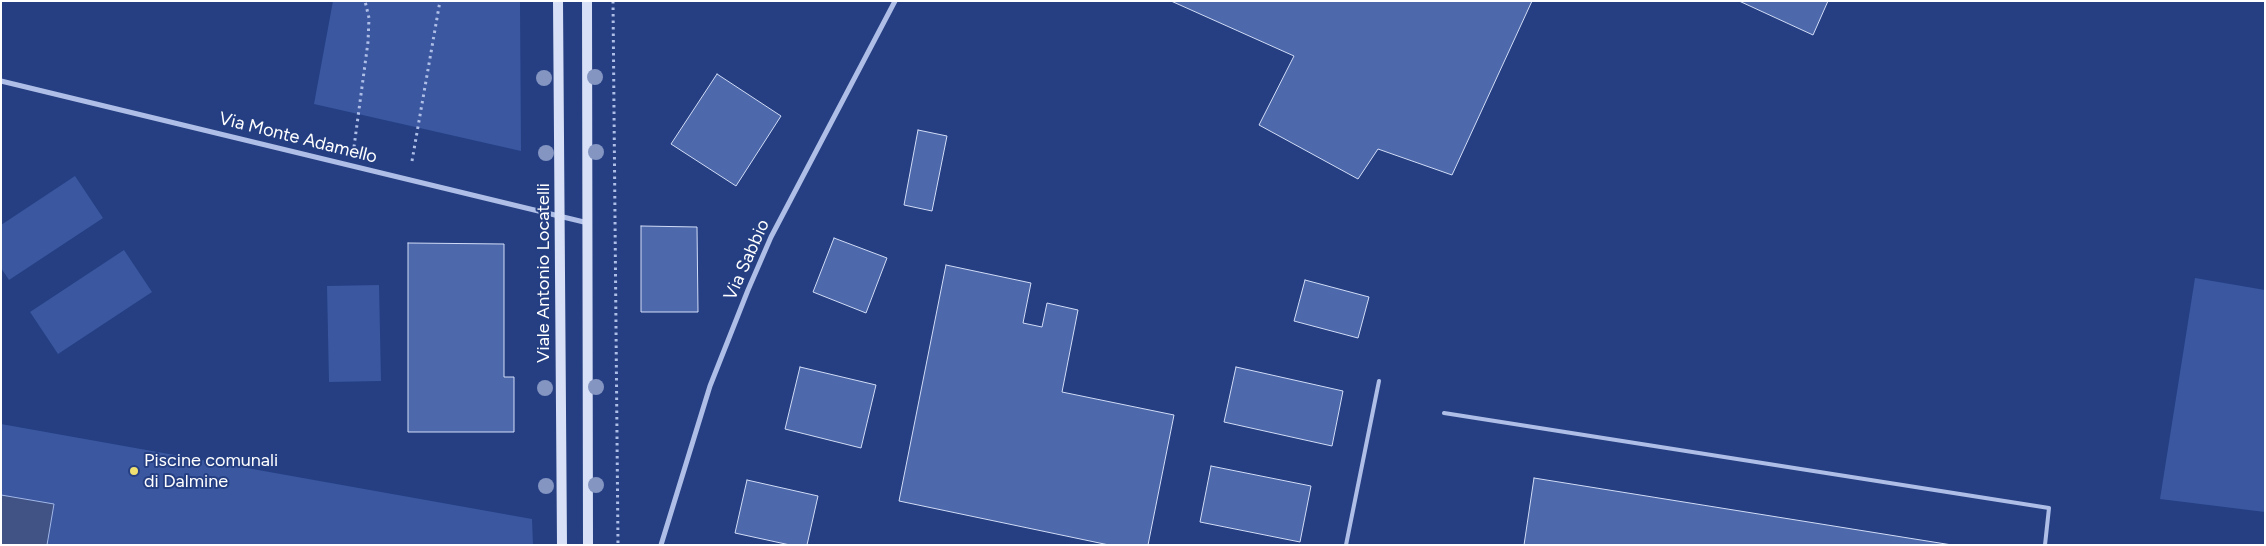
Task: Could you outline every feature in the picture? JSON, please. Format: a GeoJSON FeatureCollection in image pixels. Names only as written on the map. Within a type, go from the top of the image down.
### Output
{"type":"FeatureCollection","features":[{"type":"Feature","properties":{"kind":"street","name":"Viale Antonio Locatelli"},"geometry":{"type":"LineString","coordinates":[[558,1],[562,545]]}},
{"type":"Feature","properties":{"kind":"street"},"geometry":{"type":"LineString","coordinates":[[587,1],[588,545]]}},
{"type":"Feature","properties":{"kind":"street","name":"Via Sabbio"},"geometry":{"type":"LineString","coordinates":[[661,545],[710,386],[748,290],[782,217],[895,1]]}},
{"type":"Feature","properties":{"kind":"street","name":"Via Monte Adamello"},"geometry":{"type":"LineString","coordinates":[[1,81],[588,223]]}},
{"type":"Feature","properties":{"kind":"lane"},"geometry":{"type":"LineString","coordinates":[[1346,545],[1380,381]]}},
{"type":"Feature","properties":{"kind":"lane"},"geometry":{"type":"LineString","coordinates":[[1444,413],[2049,508],[2045,545]]}},
{"type":"Feature","properties":{"kind":"path"},"geometry":{"type":"LineString","coordinates":[[351,166],[368,42],[369,18],[365,1]]}},
{"type":"Feature","properties":{"kind":"path"},"geometry":{"type":"LineString","coordinates":[[408,179],[440,1]]}},
{"type":"Feature","properties":{"kind":"path"},"geometry":{"type":"LineString","coordinates":[[613,1],[618,545]]}},
{"type":"Feature","properties":{"kind":"shaded area"},"geometry":{"type":"Polygon","coordinates":[[[333,1],[520,1],[521,151],[314,104],[333,1]]]}},
{"type":"Feature","properties":{"kind":"shaded area"},"geometry":{"type":"Polygon","coordinates":[[[75,176],[103,218],[9,280],[1,268],[1,225],[75,176]]]}},
{"type":"Feature","properties":{"kind":"shaded area"},"geometry":{"type":"Polygon","coordinates":[[[124,250],[152,292],[58,354],[30,312],[124,250]]]}},
{"type":"Feature","properties":{"kind":"shaded area"},"geometry":{"type":"Polygon","coordinates":[[[2195,278],[2265,290],[2265,512],[2160,499],[2195,278]]]}},
{"type":"Feature","properties":{"kind":"shaded area"},"geometry":{"type":"Polygon","coordinates":[[[379,285],[381,381],[329,382],[327,286],[379,285]]]}},
{"type":"Feature","properties":{"kind":"shaded area","name":"Piscine comunali di Dalmine"},"geometry":{"type":"Polygon","coordinates":[[[1,424],[532,519],[533,545],[1,545],[1,424]]]}},
{"type":"Feature","properties":{"kind":"shaded area"},"geometry":{"type":"Polygon","coordinates":[[[1,495],[54,504],[47,545],[1,545],[1,495]]]}},
{"type":"Feature","properties":{"kind":"building"},"geometry":{"type":"Polygon","coordinates":[[[1171,1],[1532,1],[1452,175],[1378,149],[1358,179],[1259,125],[1294,56],[1171,1]]]}},
{"type":"Feature","properties":{"kind":"building"},"geometry":{"type":"Polygon","coordinates":[[[1739,1],[1828,1],[1813,35],[1739,1]]]}},
{"type":"Feature","properties":{"kind":"building"},"geometry":{"type":"Polygon","coordinates":[[[717,74],[781,116],[736,186],[671,144],[717,74]]]}},
{"type":"Feature","properties":{"kind":"building"},"geometry":{"type":"Polygon","coordinates":[[[918,130],[947,136],[932,211],[904,205],[918,130]]]}},
{"type":"Feature","properties":{"kind":"building"},"geometry":{"type":"Polygon","coordinates":[[[641,226],[697,227],[698,312],[641,312],[641,226]]]}},
{"type":"Feature","properties":{"kind":"building"},"geometry":{"type":"Polygon","coordinates":[[[834,238],[887,258],[866,313],[813,292],[834,238]]]}},
{"type":"Feature","properties":{"kind":"building"},"geometry":{"type":"Polygon","coordinates":[[[408,243],[504,244],[504,377],[514,377],[514,432],[408,432],[408,243]]]}},
{"type":"Feature","properties":{"kind":"building"},"geometry":{"type":"Polygon","coordinates":[[[946,265],[1031,283],[1023,323],[1042,327],[1047,303],[1078,310],[1062,392],[1174,415],[1148,545],[1109,545],[899,501],[946,265]]]}},
{"type":"Feature","properties":{"kind":"building"},"geometry":{"type":"Polygon","coordinates":[[[1305,280],[1369,297],[1358,338],[1294,321],[1305,280]]]}},
{"type":"Feature","properties":{"kind":"building"},"geometry":{"type":"Polygon","coordinates":[[[800,367],[876,385],[861,448],[785,429],[800,367]]]}},
{"type":"Feature","properties":{"kind":"building"},"geometry":{"type":"Polygon","coordinates":[[[1236,367],[1343,391],[1332,446],[1224,422],[1236,367]]]}},
{"type":"Feature","properties":{"kind":"building"},"geometry":{"type":"Polygon","coordinates":[[[1211,466],[1311,486],[1300,542],[1200,522],[1211,466]]]}},
{"type":"Feature","properties":{"kind":"building"},"geometry":{"type":"Polygon","coordinates":[[[1534,478],[1952,545],[1524,545],[1534,478]]]}},
{"type":"Feature","properties":{"kind":"building"},"geometry":{"type":"Polygon","coordinates":[[[747,480],[818,496],[807,545],[790,545],[735,533],[747,480]]]}},
{"type":"Feature","properties":{"kind":"place","name":"Piscine comunali di Dalmine"},"geometry":{"type":"Point","coordinates":[134,471]}}]}
